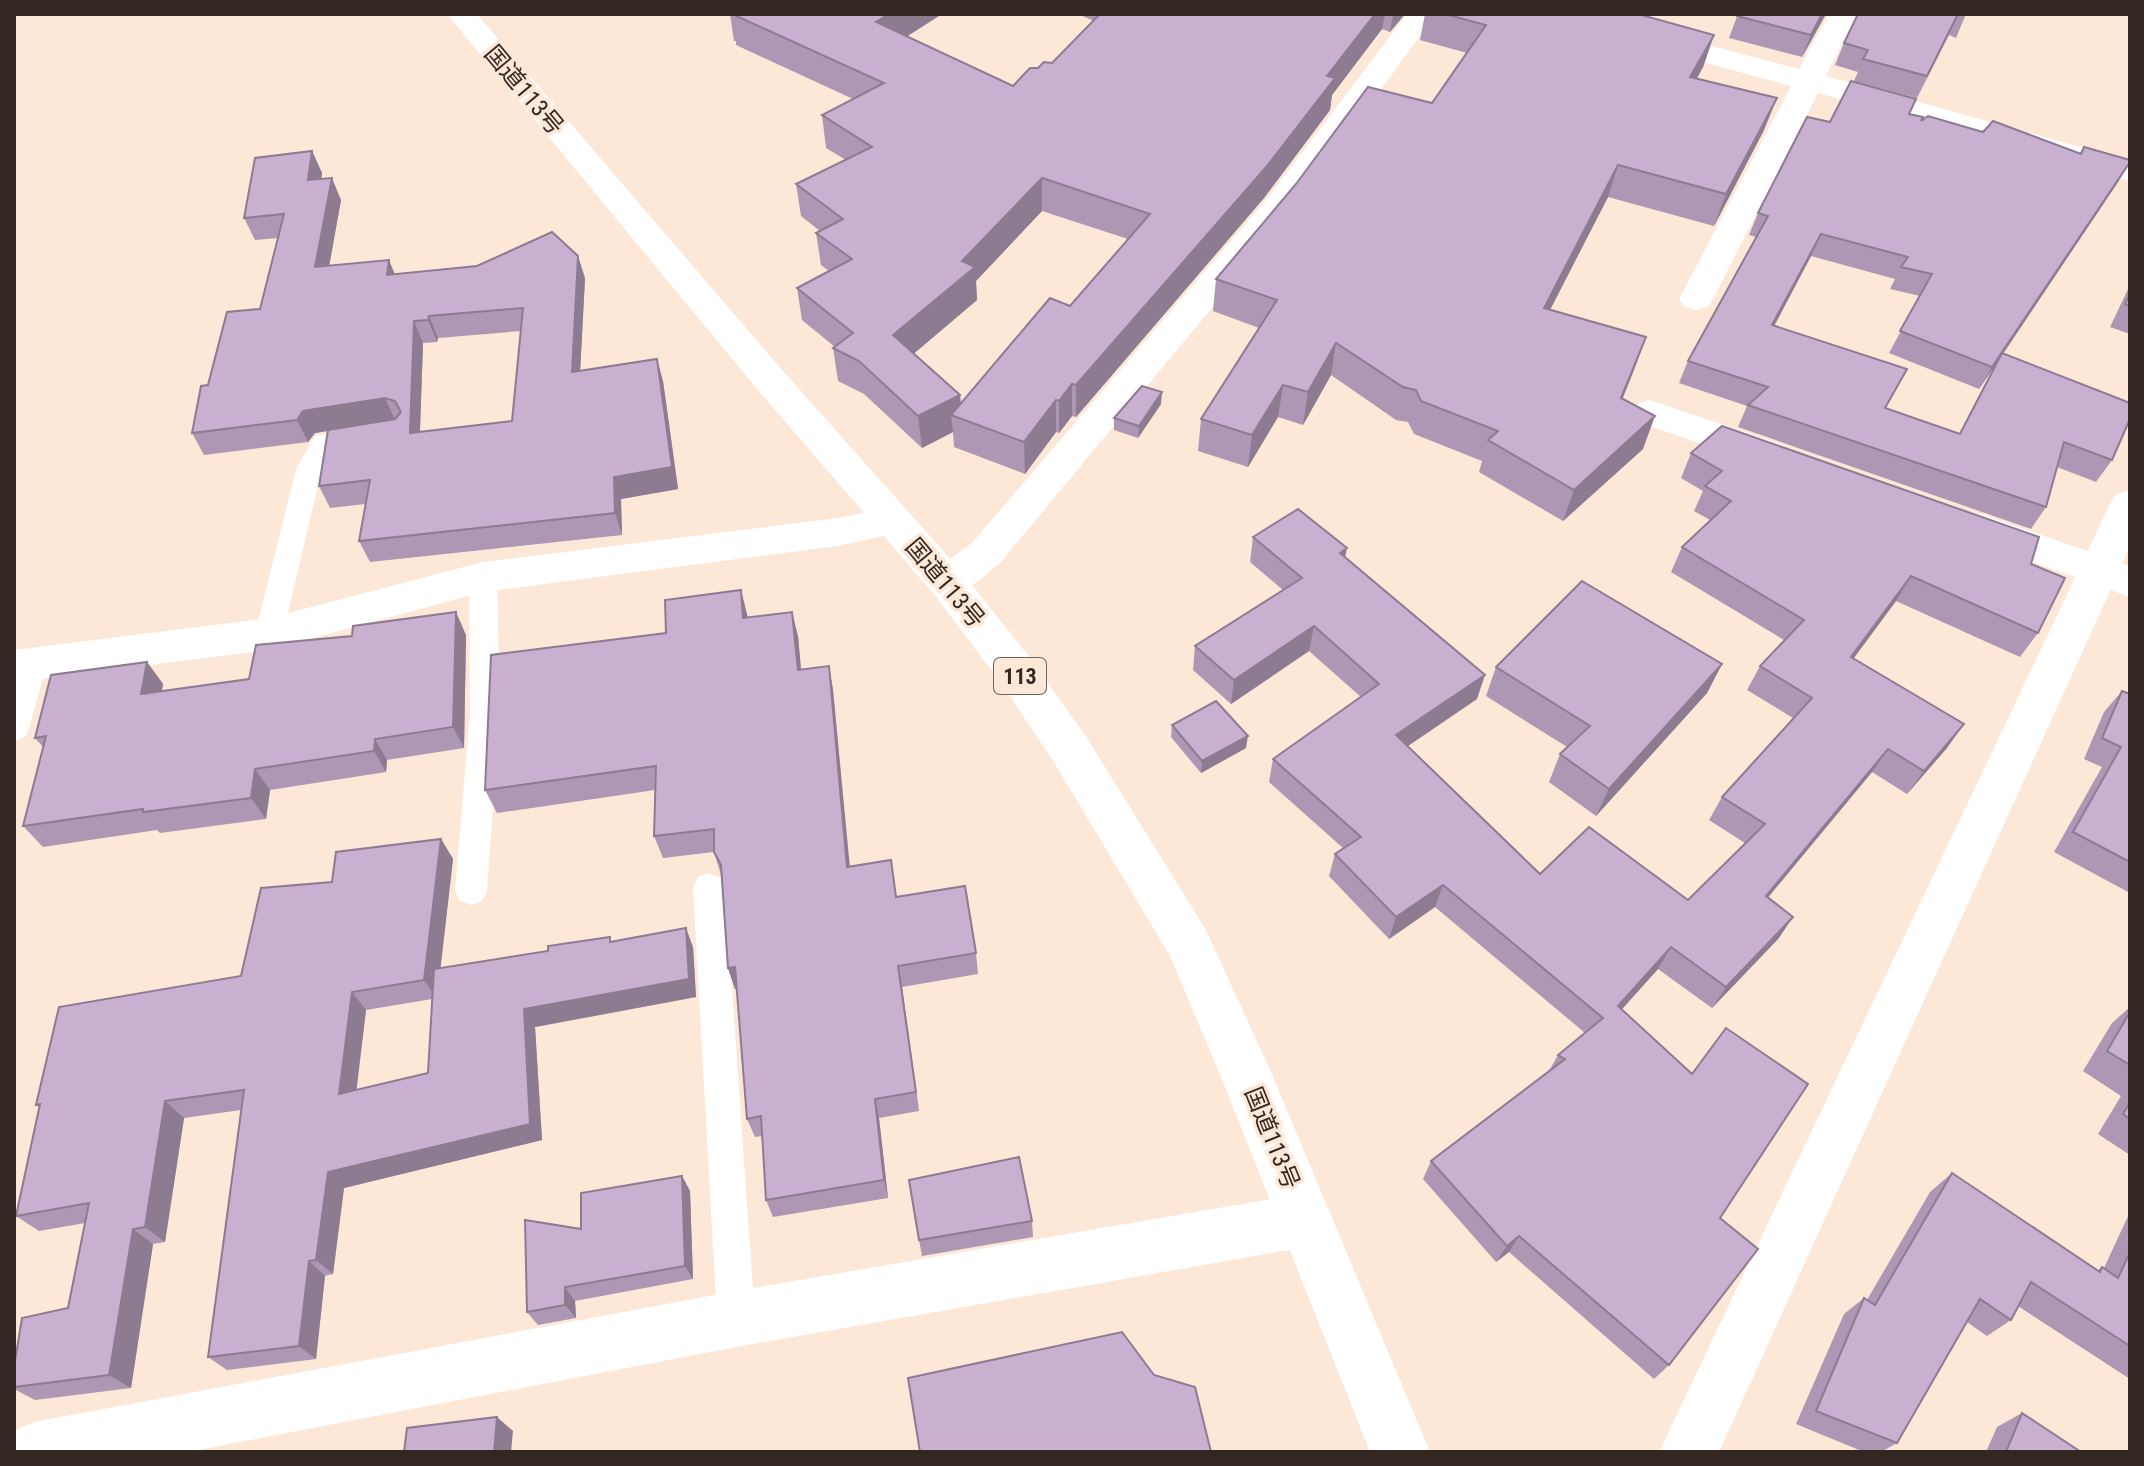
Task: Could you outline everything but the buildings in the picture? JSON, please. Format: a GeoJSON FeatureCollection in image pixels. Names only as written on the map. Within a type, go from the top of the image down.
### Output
{"type":"FeatureCollection","features":[{"type":"Feature","properties":{"kind":"main road","name":"国道113号"},"geometry":{"type":"LineString","coordinates":[[461,14],[947,582],[1016,671],[1071,751],[1189,945],[1400,1452]]}},
{"type":"Feature","properties":{"kind":"main road"},"geometry":{"type":"LineString","coordinates":[[947,582],[986,553],[1278,207],[1422,14]]}},
{"type":"Feature","properties":{"kind":"main road"},"geometry":{"type":"LineString","coordinates":[[1558,14],[2130,171]]}},
{"type":"Feature","properties":{"kind":"main road"},"geometry":{"type":"LineString","coordinates":[[1696,299],[1843,14]]}},
{"type":"Feature","properties":{"kind":"main road"},"geometry":{"type":"LineString","coordinates":[[1650,413],[1799,465]]}},
{"type":"Feature","properties":{"kind":"main road"},"geometry":{"type":"LineString","coordinates":[[1689,1452],[2114,575],[2130,504]]}},
{"type":"Feature","properties":{"kind":"main road"},"geometry":{"type":"LineString","coordinates":[[1949,517],[2114,575]]}},
{"type":"Feature","properties":{"kind":"main road"},"geometry":{"type":"LineString","coordinates":[[23,665],[269,634],[483,577],[838,532],[893,521]]}},
{"type":"Feature","properties":{"kind":"main road"},"geometry":{"type":"LineString","coordinates":[[34,1452],[736,1319],[1306,1220]]}},
{"type":"Feature","properties":{"kind":"lane"},"geometry":{"type":"LineString","coordinates":[[269,634],[309,469],[324,442],[395,432]]}},
{"type":"Feature","properties":{"kind":"lane"},"geometry":{"type":"LineString","coordinates":[[471,891],[485,712],[483,577]]}},
{"type":"Feature","properties":{"kind":"lane"},"geometry":{"type":"LineString","coordinates":[[14,729],[23,665]]}},
{"type":"Feature","properties":{"kind":"lane"},"geometry":{"type":"LineString","coordinates":[[709,887],[736,1319]]}}]}
